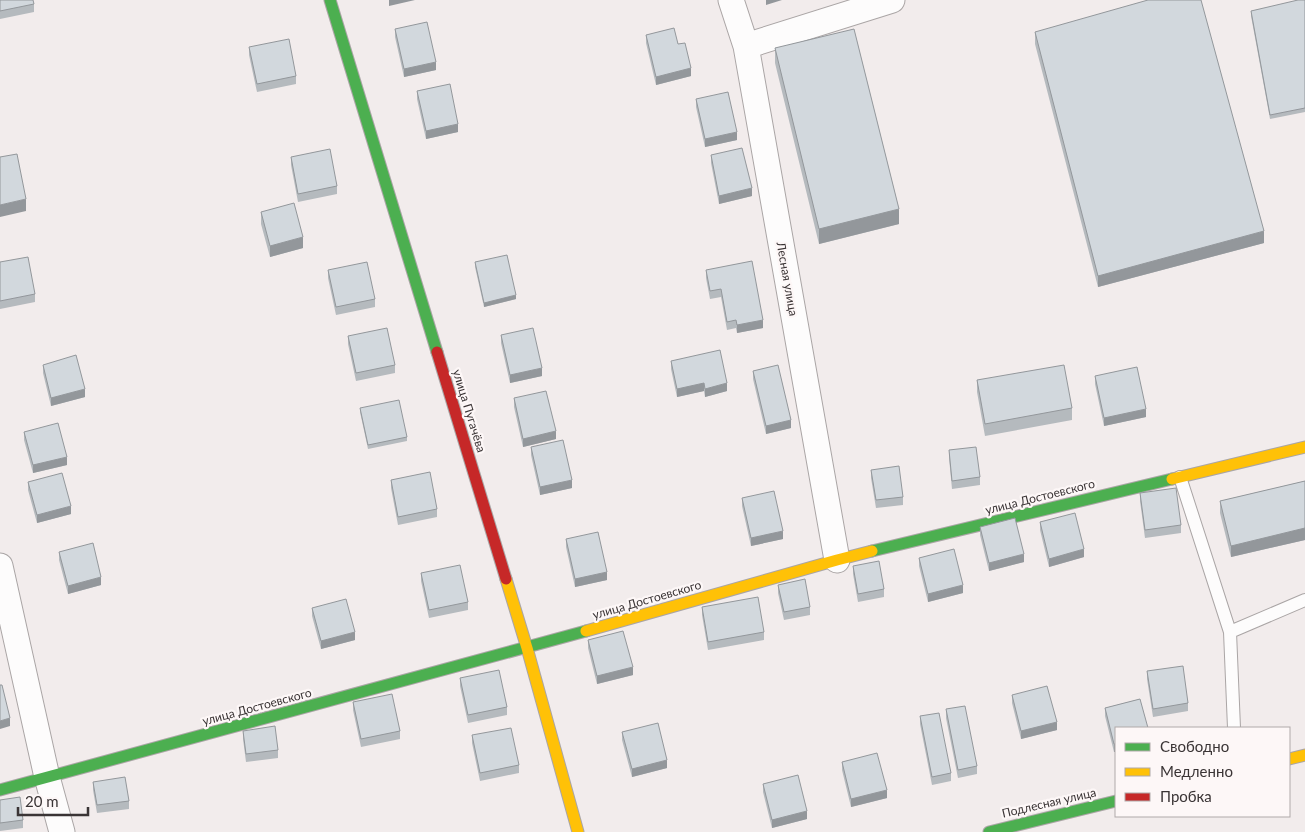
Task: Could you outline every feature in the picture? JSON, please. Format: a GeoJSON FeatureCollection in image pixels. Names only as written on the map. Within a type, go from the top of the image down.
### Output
{"type":"FeatureCollection","features":[{"type":"Feature","properties":{"kind":"street","name":"улица Пугачёва"},"geometry":{"type":"LineString","coordinates":[[330,0],[527,648],[578,832]]}},
{"type":"Feature","properties":{"kind":"street","name":"Лесная улица"},"geometry":{"type":"LineString","coordinates":[[731,0],[746,46],[837,560]]}},
{"type":"Feature","properties":{"kind":"street"},"geometry":{"type":"LineString","coordinates":[[746,46],[892,0]]}},
{"type":"Feature","properties":{"kind":"street","name":"улица Достоевского"},"geometry":{"type":"LineString","coordinates":[[0,790],[527,648],[837,560],[1305,447]]}},
{"type":"Feature","properties":{"kind":"street"},"geometry":{"type":"LineString","coordinates":[[0,566],[47,777],[62,832]]}},
{"type":"Feature","properties":{"kind":"street"},"geometry":{"type":"LineString","coordinates":[[1290,759],[1305,755]]}},
{"type":"Feature","properties":{"kind":"street","name":"Подлесная улица"},"geometry":{"type":"LineString","coordinates":[[989,832],[1115,801]]}},
{"type":"Feature","properties":{"kind":"lane"},"geometry":{"type":"LineString","coordinates":[[1180,477],[1230,632],[1234,727]]}},
{"type":"Feature","properties":{"kind":"lane"},"geometry":{"type":"LineString","coordinates":[[1230,632],[1305,600]]}},
{"type":"Feature","properties":{"kind":"building"},"geometry":{"type":"Polygon","coordinates":[[[0,0],[33,0],[34,4],[0,11],[0,0]]]}},
{"type":"Feature","properties":{"kind":"building"},"geometry":{"type":"Polygon","coordinates":[[[1148,0],[1201,0],[1264,231],[1098,276],[1035,32],[1148,0]]]}},
{"type":"Feature","properties":{"kind":"building"},"geometry":{"type":"Polygon","coordinates":[[[1305,0],[1305,108],[1270,115],[1251,11],[1305,0]]]}},
{"type":"Feature","properties":{"kind":"building"},"geometry":{"type":"Polygon","coordinates":[[[427,22],[436,62],[404,69],[395,29],[427,22]]]}},
{"type":"Feature","properties":{"kind":"building"},"geometry":{"type":"Polygon","coordinates":[[[674,28],[678,44],[685,43],[691,68],[656,77],[646,35],[674,28]]]}},
{"type":"Feature","properties":{"kind":"building"},"geometry":{"type":"Polygon","coordinates":[[[854,29],[899,209],[819,229],[775,48],[854,29]]]}},
{"type":"Feature","properties":{"kind":"building"},"geometry":{"type":"Polygon","coordinates":[[[289,39],[296,76],[257,84],[249,47],[289,39]]]}},
{"type":"Feature","properties":{"kind":"building"},"geometry":{"type":"Polygon","coordinates":[[[450,84],[458,124],[426,131],[417,91],[450,84]]]}},
{"type":"Feature","properties":{"kind":"building"},"geometry":{"type":"Polygon","coordinates":[[[728,92],[737,132],[705,139],[696,99],[728,92]]]}},
{"type":"Feature","properties":{"kind":"building"},"geometry":{"type":"Polygon","coordinates":[[[742,148],[752,188],[719,196],[711,155],[742,148]]]}},
{"type":"Feature","properties":{"kind":"building"},"geometry":{"type":"Polygon","coordinates":[[[330,149],[337,186],[298,194],[291,157],[330,149]]]}},
{"type":"Feature","properties":{"kind":"building"},"geometry":{"type":"Polygon","coordinates":[[[17,154],[26,199],[0,205],[0,157],[17,154]]]}},
{"type":"Feature","properties":{"kind":"building"},"geometry":{"type":"Polygon","coordinates":[[[294,203],[303,237],[270,246],[261,212],[294,203]]]}},
{"type":"Feature","properties":{"kind":"building"},"geometry":{"type":"Polygon","coordinates":[[[507,255],[516,295],[484,303],[475,262],[507,255]]]}},
{"type":"Feature","properties":{"kind":"building"},"geometry":{"type":"Polygon","coordinates":[[[28,257],[35,294],[0,301],[0,262],[28,257]]]}},
{"type":"Feature","properties":{"kind":"building"},"geometry":{"type":"Polygon","coordinates":[[[752,261],[763,320],[737,325],[736,320],[727,322],[721,289],[710,291],[706,270],[752,261]]]}},
{"type":"Feature","properties":{"kind":"building"},"geometry":{"type":"Polygon","coordinates":[[[367,262],[375,299],[336,307],[328,270],[367,262]]]}},
{"type":"Feature","properties":{"kind":"building"},"geometry":{"type":"Polygon","coordinates":[[[387,328],[395,365],[356,373],[348,336],[387,328]]]}},
{"type":"Feature","properties":{"kind":"building"},"geometry":{"type":"Polygon","coordinates":[[[533,328],[542,368],[510,375],[501,335],[533,328]]]}},
{"type":"Feature","properties":{"kind":"building"},"geometry":{"type":"Polygon","coordinates":[[[720,350],[727,383],[705,389],[704,383],[677,389],[671,361],[720,350]]]}},
{"type":"Feature","properties":{"kind":"building"},"geometry":{"type":"Polygon","coordinates":[[[76,355],[85,389],[51,398],[43,365],[76,355]]]}},
{"type":"Feature","properties":{"kind":"building"},"geometry":{"type":"Polygon","coordinates":[[[778,365],[791,420],[766,426],[753,371],[778,365]]]}},
{"type":"Feature","properties":{"kind":"building"},"geometry":{"type":"Polygon","coordinates":[[[1064,365],[1072,408],[985,424],[977,380],[1064,365]]]}},
{"type":"Feature","properties":{"kind":"building"},"geometry":{"type":"Polygon","coordinates":[[[1137,367],[1146,409],[1104,418],[1095,376],[1137,367]]]}},
{"type":"Feature","properties":{"kind":"building"},"geometry":{"type":"Polygon","coordinates":[[[546,391],[556,431],[523,439],[514,398],[546,391]]]}},
{"type":"Feature","properties":{"kind":"building"},"geometry":{"type":"Polygon","coordinates":[[[399,400],[407,437],[368,445],[360,408],[399,400]]]}},
{"type":"Feature","properties":{"kind":"building"},"geometry":{"type":"Polygon","coordinates":[[[58,423],[67,457],[33,465],[24,432],[58,423]]]}},
{"type":"Feature","properties":{"kind":"building"},"geometry":{"type":"Polygon","coordinates":[[[563,440],[572,480],[540,487],[531,447],[563,440]]]}},
{"type":"Feature","properties":{"kind":"building"},"geometry":{"type":"Polygon","coordinates":[[[976,447],[980,477],[952,481],[949,450],[976,447]]]}},
{"type":"Feature","properties":{"kind":"building"},"geometry":{"type":"Polygon","coordinates":[[[899,466],[903,497],[876,500],[871,470],[899,466]]]}},
{"type":"Feature","properties":{"kind":"building"},"geometry":{"type":"Polygon","coordinates":[[[430,472],[437,509],[398,517],[391,480],[430,472]]]}},
{"type":"Feature","properties":{"kind":"building"},"geometry":{"type":"Polygon","coordinates":[[[62,473],[71,506],[37,515],[28,482],[62,473]]]}},
{"type":"Feature","properties":{"kind":"building"},"geometry":{"type":"Polygon","coordinates":[[[1305,481],[1305,528],[1231,546],[1220,501],[1305,481]]]}},
{"type":"Feature","properties":{"kind":"building"},"geometry":{"type":"Polygon","coordinates":[[[1176,488],[1181,525],[1145,530],[1140,493],[1176,488]]]}},
{"type":"Feature","properties":{"kind":"building"},"geometry":{"type":"Polygon","coordinates":[[[774,491],[783,531],[751,538],[742,498],[774,491]]]}},
{"type":"Feature","properties":{"kind":"building"},"geometry":{"type":"Polygon","coordinates":[[[1075,513],[1084,549],[1049,559],[1040,522],[1075,513]]]}},
{"type":"Feature","properties":{"kind":"building"},"geometry":{"type":"Polygon","coordinates":[[[1015,518],[1024,554],[989,563],[980,527],[1015,518]]]}},
{"type":"Feature","properties":{"kind":"building"},"geometry":{"type":"Polygon","coordinates":[[[598,532],[607,572],[575,579],[566,539],[598,532]]]}},
{"type":"Feature","properties":{"kind":"building"},"geometry":{"type":"Polygon","coordinates":[[[93,543],[101,577],[68,586],[59,552],[93,543]]]}},
{"type":"Feature","properties":{"kind":"building"},"geometry":{"type":"Polygon","coordinates":[[[954,549],[963,585],[928,594],[919,558],[954,549]]]}},
{"type":"Feature","properties":{"kind":"building"},"geometry":{"type":"Polygon","coordinates":[[[879,561],[884,589],[858,594],[853,566],[879,561]]]}},
{"type":"Feature","properties":{"kind":"building"},"geometry":{"type":"Polygon","coordinates":[[[460,565],[468,602],[429,610],[421,573],[460,565]]]}},
{"type":"Feature","properties":{"kind":"building"},"geometry":{"type":"Polygon","coordinates":[[[805,579],[810,607],[784,612],[778,585],[805,579]]]}},
{"type":"Feature","properties":{"kind":"building"},"geometry":{"type":"Polygon","coordinates":[[[758,597],[764,632],[708,642],[702,607],[758,597]]]}},
{"type":"Feature","properties":{"kind":"building"},"geometry":{"type":"Polygon","coordinates":[[[346,599],[355,632],[321,641],[312,608],[346,599]]]}},
{"type":"Feature","properties":{"kind":"building"},"geometry":{"type":"Polygon","coordinates":[[[623,631],[633,667],[597,676],[588,640],[623,631]]]}},
{"type":"Feature","properties":{"kind":"building"},"geometry":{"type":"Polygon","coordinates":[[[1183,666],[1188,703],[1153,709],[1147,671],[1183,666]]]}},
{"type":"Feature","properties":{"kind":"building"},"geometry":{"type":"Polygon","coordinates":[[[499,670],[507,707],[468,715],[460,678],[499,670]]]}},
{"type":"Feature","properties":{"kind":"building"},"geometry":{"type":"Polygon","coordinates":[[[0,685],[2,685],[10,718],[0,721],[0,685]]]}},
{"type":"Feature","properties":{"kind":"building"},"geometry":{"type":"Polygon","coordinates":[[[1047,686],[1057,722],[1021,731],[1012,695],[1047,686]]]}},
{"type":"Feature","properties":{"kind":"building"},"geometry":{"type":"Polygon","coordinates":[[[392,694],[400,731],[361,739],[353,702],[392,694]]]}},
{"type":"Feature","properties":{"kind":"building"},"geometry":{"type":"Polygon","coordinates":[[[1140,699],[1148,727],[1115,727],[1114,744],[1105,708],[1140,699]]]}},
{"type":"Feature","properties":{"kind":"building"},"geometry":{"type":"Polygon","coordinates":[[[965,706],[977,766],[958,770],[946,709],[965,706]]]}},
{"type":"Feature","properties":{"kind":"building"},"geometry":{"type":"Polygon","coordinates":[[[939,713],[951,773],[932,777],[920,716],[939,713]]]}},
{"type":"Feature","properties":{"kind":"building"},"geometry":{"type":"Polygon","coordinates":[[[658,723],[667,760],[632,769],[622,732],[658,723]]]}},
{"type":"Feature","properties":{"kind":"building"},"geometry":{"type":"Polygon","coordinates":[[[275,726],[278,750],[246,754],[243,731],[275,726]]]}},
{"type":"Feature","properties":{"kind":"building"},"geometry":{"type":"Polygon","coordinates":[[[511,728],[519,765],[480,773],[472,735],[511,728]]]}},
{"type":"Feature","properties":{"kind":"building"},"geometry":{"type":"Polygon","coordinates":[[[877,753],[887,790],[851,799],[842,762],[877,753]]]}},
{"type":"Feature","properties":{"kind":"building"},"geometry":{"type":"Polygon","coordinates":[[[798,775],[807,811],[772,820],[763,784],[798,775]]]}},
{"type":"Feature","properties":{"kind":"building"},"geometry":{"type":"Polygon","coordinates":[[[125,777],[129,801],[97,805],[93,782],[125,777]]]}},
{"type":"Feature","properties":{"kind":"building"},"geometry":{"type":"Polygon","coordinates":[[[20,797],[23,820],[0,823],[0,800],[20,797]]]}},
{"type":"Feature","properties":{"kind":"traffic: fast"},"geometry":{"type":"LineString","coordinates":[[330,0],[437,352]]}},
{"type":"Feature","properties":{"kind":"traffic: fast"},"geometry":{"type":"LineString","coordinates":[[872,551],[1172,479]]}},
{"type":"Feature","properties":{"kind":"traffic: fast"},"geometry":{"type":"LineString","coordinates":[[0,790],[586,631]]}},
{"type":"Feature","properties":{"kind":"traffic: fast"},"geometry":{"type":"LineString","coordinates":[[989,832],[1115,801]]}},
{"type":"Feature","properties":{"kind":"traffic: slow"},"geometry":{"type":"LineString","coordinates":[[1172,479],[1305,447]]}},
{"type":"Feature","properties":{"kind":"traffic: slow"},"geometry":{"type":"LineString","coordinates":[[586,631],[872,551]]}},
{"type":"Feature","properties":{"kind":"traffic: slow"},"geometry":{"type":"LineString","coordinates":[[506,579],[578,832]]}},
{"type":"Feature","properties":{"kind":"traffic: slow"},"geometry":{"type":"LineString","coordinates":[[1290,759],[1305,755]]}},
{"type":"Feature","properties":{"kind":"traffic: jam"},"geometry":{"type":"LineString","coordinates":[[437,352],[506,579]]}}]}
